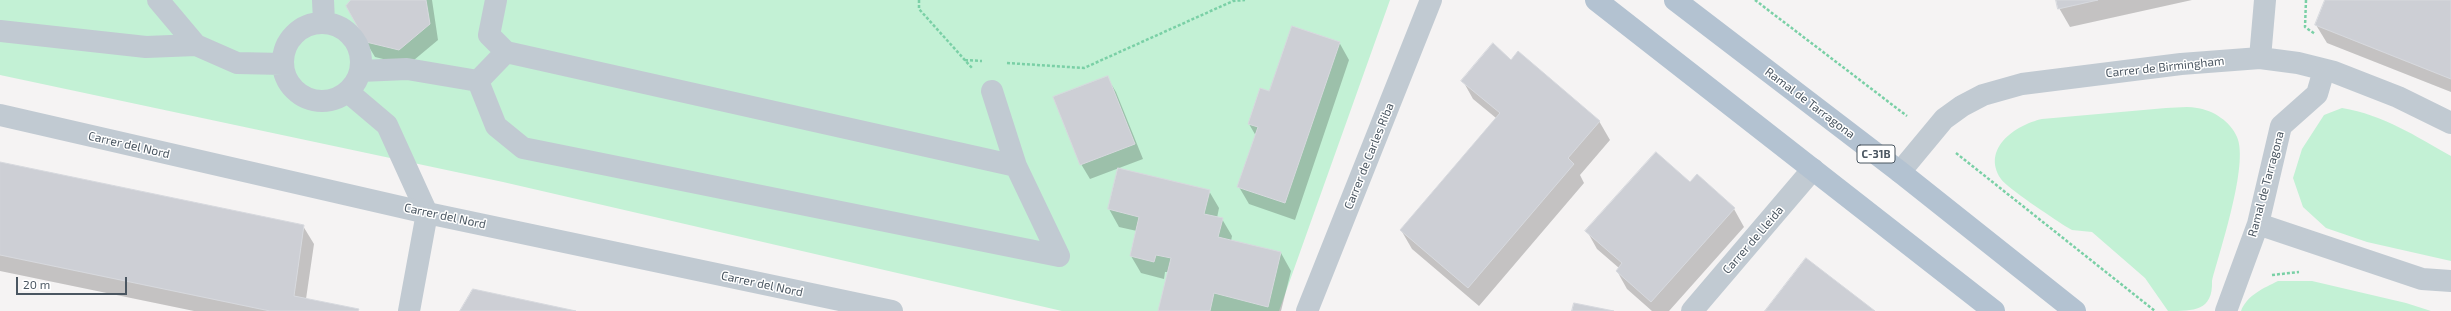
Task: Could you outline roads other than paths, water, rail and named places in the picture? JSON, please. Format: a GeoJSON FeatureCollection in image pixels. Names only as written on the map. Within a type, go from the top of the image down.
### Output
{"type":"FeatureCollection","features":[{"type":"Feature","properties":{"kind":"main road"},"geometry":{"type":"LineString","coordinates":[[1596,0],[1994,311]]}},
{"type":"Feature","properties":{"kind":"main road","name":"Ramal de Tarragona"},"geometry":{"type":"LineString","coordinates":[[1675,0],[1900,172],[2075,311]]}},
{"type":"Feature","properties":{"kind":"street"},"geometry":{"type":"LineString","coordinates":[[158,0],[196,45]]}},
{"type":"Feature","properties":{"kind":"street"},"geometry":{"type":"LineString","coordinates":[[323,0],[324,22]]}},
{"type":"Feature","properties":{"kind":"street"},"geometry":{"type":"LineString","coordinates":[[496,0],[488,35],[506,52],[1016,166]]}},
{"type":"Feature","properties":{"kind":"street","name":"Carrer de Carles Riba"},"geometry":{"type":"LineString","coordinates":[[1307,311],[1431,0]]}},
{"type":"Feature","properties":{"kind":"street"},"geometry":{"type":"LineString","coordinates":[[2260,58],[2266,0]]}},
{"type":"Feature","properties":{"kind":"street"},"geometry":{"type":"LineString","coordinates":[[324,22],[341,27],[353,38],[360,54],[360,71],[356,82],[348,92],[335,99],[321,101],[307,98],[295,90],[286,79],[283,64],[285,48],[294,34],[308,25],[324,22]]}},
{"type":"Feature","properties":{"kind":"street"},"geometry":{"type":"LineString","coordinates":[[0,31],[146,46],[196,45],[238,63],[283,64]]}},
{"type":"Feature","properties":{"kind":"street"},"geometry":{"type":"LineString","coordinates":[[478,80],[506,52]]}},
{"type":"Feature","properties":{"kind":"street","name":"Carrer de Birmingham"},"geometry":{"type":"LineString","coordinates":[[1900,172],[1944,119],[1962,106],[1983,95],[2022,84],[2089,74],[2260,58],[2298,63],[2324,70],[2398,97],[2451,123]]}},
{"type":"Feature","properties":{"kind":"street"},"geometry":{"type":"LineString","coordinates":[[360,71],[407,69],[478,80]]}},
{"type":"Feature","properties":{"kind":"street","name":"Ramal de Tarragona"},"geometry":{"type":"LineString","coordinates":[[2226,311],[2258,224],[2282,126],[2317,94],[2324,70]]}},
{"type":"Feature","properties":{"kind":"street"},"geometry":{"type":"LineString","coordinates":[[478,80],[496,126],[523,148],[1059,256],[1016,166],[992,91]]}},
{"type":"Feature","properties":{"kind":"street"},"geometry":{"type":"LineString","coordinates":[[348,92],[387,125],[427,213],[409,311]]}},
{"type":"Feature","properties":{"kind":"street","name":"Carrer del Nord"},"geometry":{"type":"LineString","coordinates":[[0,115],[427,213],[861,308],[892,311]]}},
{"type":"Feature","properties":{"kind":"street","name":"Carrer de Lleida"},"geometry":{"type":"LineString","coordinates":[[1692,311],[1814,170]]}},
{"type":"Feature","properties":{"kind":"street"},"geometry":{"type":"LineString","coordinates":[[2258,224],[2422,280],[2451,281]]}}]}
